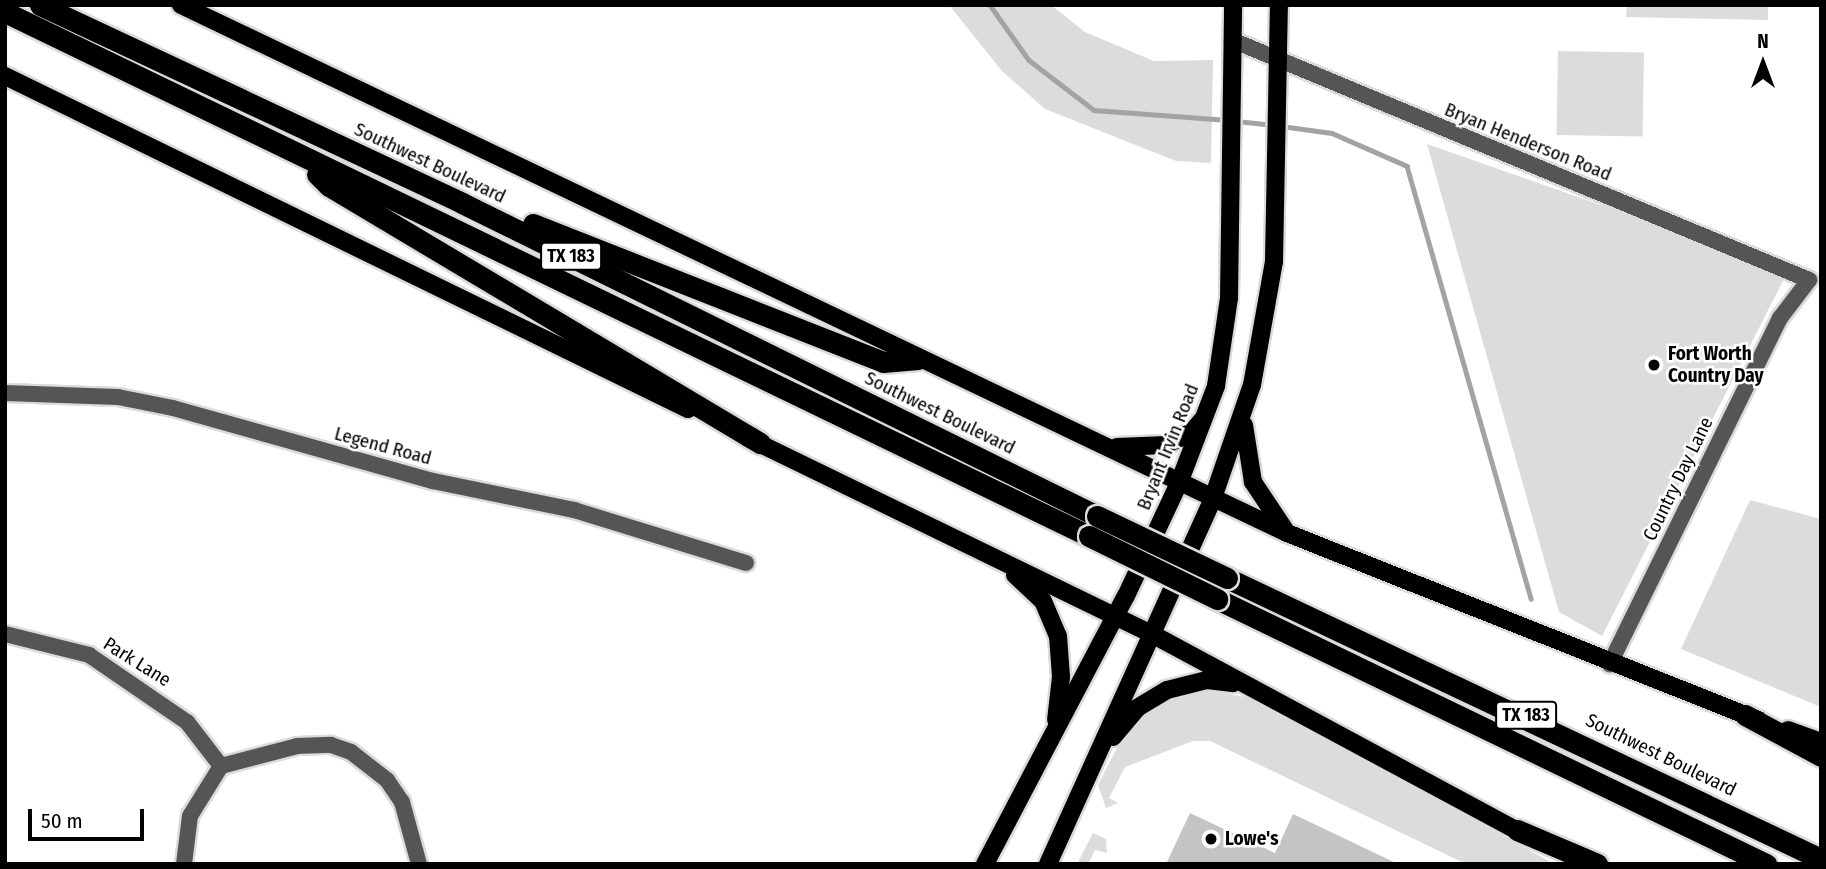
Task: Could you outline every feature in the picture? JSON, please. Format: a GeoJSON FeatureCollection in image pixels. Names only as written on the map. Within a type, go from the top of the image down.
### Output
{"type":"FeatureCollection","features":[{"type":"Feature","properties":{"kind":"highway","name":"Southwest Boulevard"},"geometry":{"type":"LineString","coordinates":[[40,5],[462,203],[1093,526],[1217,599],[1766,864]]}},
{"type":"Feature","properties":{"kind":"highway","name":"Southwest Boulevard"},"geometry":{"type":"LineString","coordinates":[[5,12],[304,159],[1093,526],[1227,578],[1821,859]]}},
{"type":"Feature","properties":{"kind":"highway"},"geometry":{"type":"LineString","coordinates":[[304,159],[329,186],[760,443]]}},
{"type":"Feature","properties":{"kind":"highway"},"geometry":{"type":"LineString","coordinates":[[462,203],[499,210],[883,362],[918,359]]}},
{"type":"Feature","properties":{"kind":"highway"},"geometry":{"type":"LineString","coordinates":[[1745,715],[1821,756]]}},
{"type":"Feature","properties":{"kind":"highway"},"geometry":{"type":"LineString","coordinates":[[1517,830],[1597,864]]}},
{"type":"Feature","properties":{"kind":"main road","name":"Southwest Boulevard"},"geometry":{"type":"LineString","coordinates":[[181,5],[1287,533],[1610,664],[1821,742]]}},
{"type":"Feature","properties":{"kind":"main road","name":"Bryant Irvin Road"},"geometry":{"type":"LineString","coordinates":[[985,864],[1115,617],[1179,483],[1206,414],[1226,326],[1233,5]]}},
{"type":"Feature","properties":{"kind":"main road"},"geometry":{"type":"LineString","coordinates":[[1048,864],[1213,498],[1243,419],[1270,297],[1277,161],[1279,5]]}},
{"type":"Feature","properties":{"kind":"main road"},"geometry":{"type":"LineString","coordinates":[[5,76],[1150,634],[1517,830],[1575,864]]}},
{"type":"Feature","properties":{"kind":"main road"},"geometry":{"type":"LineString","coordinates":[[1094,443],[1141,449],[1166,444],[1192,432],[1206,414]]}},
{"type":"Feature","properties":{"kind":"main road"},"geometry":{"type":"LineString","coordinates":[[1243,419],[1253,482],[1287,533]]}},
{"type":"Feature","properties":{"kind":"main road"},"geometry":{"type":"LineString","coordinates":[[990,555],[1030,586],[1053,620],[1062,655],[1054,730]]}},
{"type":"Feature","properties":{"kind":"main road"},"geometry":{"type":"LineString","coordinates":[[1098,756],[1137,708],[1167,690],[1207,680],[1247,686]]}},
{"type":"Feature","properties":{"kind":"street","name":"Bryan Henderson Road"},"geometry":{"type":"LineString","coordinates":[[1232,40],[1809,280]]}},
{"type":"Feature","properties":{"kind":"street","name":"Country Day Lane"},"geometry":{"type":"LineString","coordinates":[[1610,664],[1780,318],[1809,280]]}},
{"type":"Feature","properties":{"kind":"street","name":"Legend Road"},"geometry":{"type":"LineString","coordinates":[[5,393],[118,397],[173,408],[433,481],[574,510],[746,563]]}},
{"type":"Feature","properties":{"kind":"street","name":"Park Lane"},"geometry":{"type":"LineString","coordinates":[[5,635],[89,655],[187,722],[221,766]]}},
{"type":"Feature","properties":{"kind":"street"},"geometry":{"type":"LineString","coordinates":[[184,864],[190,817],[221,766],[297,746],[331,745],[351,752],[387,780],[402,802],[419,864]]}},
{"type":"Feature","properties":{"kind":"shaded area"},"geometry":{"type":"Polygon","coordinates":[[[949,5],[1051,5],[1085,32],[1154,61],[1213,60],[1211,163],[1176,161],[1045,109],[1002,71],[949,5]]]}},
{"type":"Feature","properties":{"kind":"shaded area"},"geometry":{"type":"Polygon","coordinates":[[[1627,5],[1768,5],[1768,20],[1626,17],[1627,5]]]}},
{"type":"Feature","properties":{"kind":"shaded area"},"geometry":{"type":"Polygon","coordinates":[[[1558,51],[1644,53],[1643,136],[1557,135],[1558,51]]]}},
{"type":"Feature","properties":{"kind":"shaded area"},"geometry":{"type":"Polygon","coordinates":[[[1427,144],[1788,271],[1602,636],[1559,612],[1427,144]]]}},
{"type":"Feature","properties":{"kind":"shaded area"},"geometry":{"type":"Polygon","coordinates":[[[1750,500],[1821,519],[1821,707],[1681,649],[1750,500]]]}},
{"type":"Feature","properties":{"kind":"shaded area"},"geometry":{"type":"Polygon","coordinates":[[[1203,689],[1250,698],[1554,864],[1466,864],[1210,741],[1193,741],[1125,767],[1109,798],[1118,803],[1106,808],[1098,785],[1122,738],[1144,713],[1172,696],[1203,689]]]}},
{"type":"Feature","properties":{"kind":"shaded area"},"geometry":{"type":"Polygon","coordinates":[[[1093,833],[1106,839],[1107,853],[1095,850],[1088,864],[1077,864],[1093,833]]]}},
{"type":"Feature","properties":{"kind":"building","name":"Lowe's"},"geometry":{"type":"Polygon","coordinates":[[[1190,813],[1275,853],[1293,814],[1398,864],[1166,864],[1190,813]]]}},
{"type":"Feature","properties":{"kind":"waterway"},"geometry":{"type":"LineString","coordinates":[[990,5],[1029,60],[1094,110],[1228,120]]}},
{"type":"Feature","properties":{"kind":"waterway"},"geometry":{"type":"LineString","coordinates":[[1236,121],[1273,125]]}},
{"type":"Feature","properties":{"kind":"waterway"},"geometry":{"type":"LineString","coordinates":[[1281,126],[1332,133],[1407,166],[1531,599]]}},
{"type":"Feature","properties":{"kind":"place","name":"Fort Worth Country Day"},"geometry":{"type":"Point","coordinates":[1654,365]}},
{"type":"Feature","properties":{"kind":"place","name":"Lowe's"},"geometry":{"type":"Point","coordinates":[1211,839]}}]}
